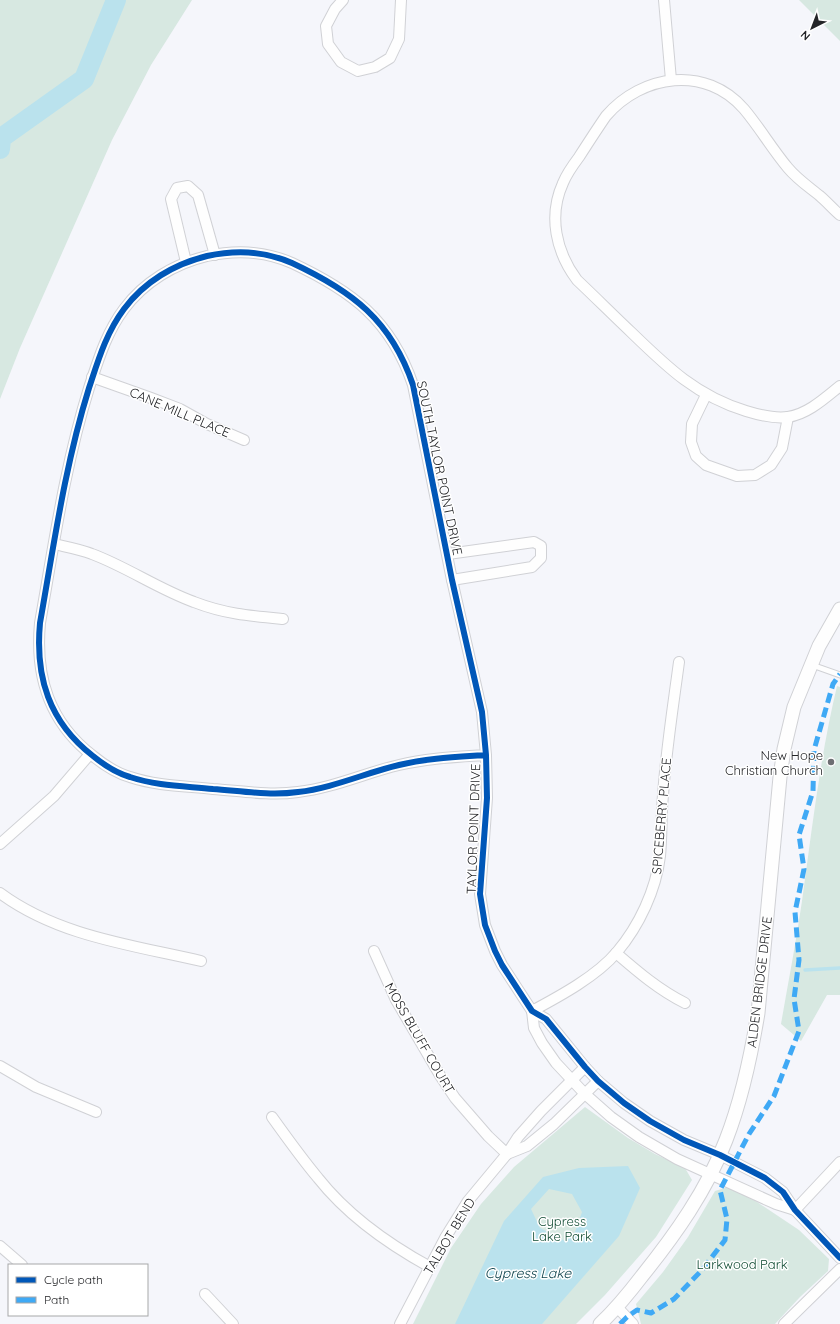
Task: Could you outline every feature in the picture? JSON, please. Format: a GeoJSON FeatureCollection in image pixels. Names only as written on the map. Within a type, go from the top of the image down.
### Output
{"type":"FeatureCollection","features":[{"type":"Feature","properties":{"kind":"street"},"geometry":{"type":"LineString","coordinates":[[343,0],[335,9],[326,26],[328,44],[341,62],[358,71],[375,67],[390,58],[399,38],[401,0]]}},
{"type":"Feature","properties":{"kind":"street"},"geometry":{"type":"LineString","coordinates":[[664,0],[671,80]]}},
{"type":"Feature","properties":{"kind":"street"},"geometry":{"type":"LineString","coordinates":[[840,215],[820,196],[796,177],[744,109],[735,100],[725,93],[688,80],[671,80],[652,84],[634,91],[614,106],[563,182],[556,206],[556,234],[564,258],[570,270],[578,280],[664,364],[706,395],[722,403],[752,413],[765,416],[788,417],[804,411],[840,386]]}},
{"type":"Feature","properties":{"kind":"street"},"geometry":{"type":"LineString","coordinates":[[186,262],[171,199],[177,188],[188,186],[198,195],[214,255]]}},
{"type":"Feature","properties":{"kind":"street"},"geometry":{"type":"LineString","coordinates":[[820,196],[840,209]]}},
{"type":"Feature","properties":{"kind":"street","name":"SOUTH TAYLOR POINT DRIVE"},"geometry":{"type":"LineString","coordinates":[[246,252],[266,255],[290,262],[345,291],[382,325],[396,346],[407,367],[413,385],[452,580],[482,712],[486,755],[441,758],[401,765],[312,790],[267,793],[157,784],[143,781],[117,772],[102,763],[90,754],[69,734],[62,725],[50,700],[41,672],[39,638],[40,623],[65,481],[74,439],[92,377],[108,335],[116,320],[134,296],[166,272],[186,262],[214,255],[246,252]]}},
{"type":"Feature","properties":{"kind":"street","name":"CANE MILL PLACE"},"geometry":{"type":"LineString","coordinates":[[92,377],[180,409],[207,424],[244,440]]}},
{"type":"Feature","properties":{"kind":"street"},"geometry":{"type":"LineString","coordinates":[[706,395],[692,424],[691,442],[696,456],[706,465],[737,476],[755,475],[771,465],[782,448],[788,417]]}},
{"type":"Feature","properties":{"kind":"street"},"geometry":{"type":"LineString","coordinates":[[448,554],[534,542],[541,546],[542,558],[532,567],[452,580]]}},
{"type":"Feature","properties":{"kind":"street"},"geometry":{"type":"LineString","coordinates":[[54,544],[74,548],[92,554],[164,590],[222,612],[283,619]]}},
{"type":"Feature","properties":{"kind":"street","name":"ALDEN BRIDGE DRIVE"},"geometry":{"type":"LineString","coordinates":[[602,1324],[657,1258],[705,1186],[727,1139],[752,1049],[758,1014],[784,749],[794,707],[822,641],[840,609]]}},
{"type":"Feature","properties":{"kind":"street","name":"SPICEBERRY PLACE"},"geometry":{"type":"LineString","coordinates":[[532,1011],[575,986],[596,971],[616,953],[631,934],[649,898],[660,856],[661,809],[665,767],[679,662]]}},
{"type":"Feature","properties":{"kind":"street"},"geometry":{"type":"LineString","coordinates":[[0,844],[54,796],[90,754]]}},
{"type":"Feature","properties":{"kind":"street","name":"TAYLOR POINT DRIVE"},"geometry":{"type":"LineString","coordinates":[[486,755],[486,798],[480,894],[482,912],[485,925],[495,951],[502,965],[532,1011],[534,1028],[542,1043],[556,1063],[585,1094],[611,1117],[639,1137],[677,1159],[776,1204],[795,1210]]}},
{"type":"Feature","properties":{"kind":"street"},"geometry":{"type":"LineString","coordinates":[[0,893],[29,912],[54,924],[79,933],[201,961]]}},
{"type":"Feature","properties":{"kind":"street","name":"MOSS BLUFF COURT"},"geometry":{"type":"LineString","coordinates":[[374,951],[396,1000],[441,1077],[455,1098],[483,1131],[507,1154]]}},
{"type":"Feature","properties":{"kind":"street"},"geometry":{"type":"LineString","coordinates":[[616,953],[638,973],[658,988],[685,1003]]}},
{"type":"Feature","properties":{"kind":"street","name":"TAYLOR POINT DRIVE"},"geometry":{"type":"LineString","coordinates":[[532,1011],[546,1019],[585,1067],[598,1081],[624,1103],[650,1121],[684,1140],[751,1170],[765,1178],[783,1192],[795,1210],[840,1258]]}},
{"type":"Feature","properties":{"kind":"street"},"geometry":{"type":"LineString","coordinates":[[0,1066],[36,1087],[96,1112]]}},
{"type":"Feature","properties":{"kind":"street","name":"TALBOT BEND"},"geometry":{"type":"LineString","coordinates":[[400,1324],[445,1238],[468,1201],[507,1154],[518,1137],[585,1067]]}},
{"type":"Feature","properties":{"kind":"street","name":"TALBOT BEND"},"geometry":{"type":"LineString","coordinates":[[507,1154],[527,1146],[554,1124],[598,1081]]}},
{"type":"Feature","properties":{"kind":"street"},"geometry":{"type":"LineString","coordinates":[[272,1117],[318,1179],[363,1223],[404,1252],[430,1267]]}},
{"type":"Feature","properties":{"kind":"street"},"geometry":{"type":"LineString","coordinates":[[795,1210],[840,1162]]}},
{"type":"Feature","properties":{"kind":"street"},"geometry":{"type":"LineString","coordinates":[[0,1246],[21,1264]]}},
{"type":"Feature","properties":{"kind":"street"},"geometry":{"type":"LineString","coordinates":[[784,1324],[840,1269]]}},
{"type":"Feature","properties":{"kind":"street"},"geometry":{"type":"LineString","coordinates":[[205,1294],[233,1324]]}},
{"type":"Feature","properties":{"kind":"street"},"geometry":{"type":"LineString","coordinates":[[618,1306],[633,1324]]}},
{"type":"Feature","properties":{"kind":"lane"},"geometry":{"type":"LineString","coordinates":[[812,665],[840,675]]}},
{"type":"Feature","properties":{"kind":"green space"},"geometry":{"type":"Polygon","coordinates":[[[0,0],[192,0],[151,65],[112,140],[20,348],[0,399],[0,0]]]}},
{"type":"Feature","properties":{"kind":"green space"},"geometry":{"type":"Polygon","coordinates":[[[799,0],[840,0],[840,41],[799,0]]]}},
{"type":"Feature","properties":{"kind":"green space"},"geometry":{"type":"Polygon","coordinates":[[[837,686],[840,687],[840,995],[827,995],[801,1041],[781,1024],[800,917],[821,766],[837,686]]]}},
{"type":"Feature","properties":{"kind":"green space","name":"Cypress Lake Park"},"geometry":{"type":"Polygon","coordinates":[[[585,1107],[628,1138],[655,1154],[685,1168],[692,1180],[656,1237],[605,1295],[576,1324],[413,1324],[451,1248],[481,1204],[514,1167],[585,1107]]]}},
{"type":"Feature","properties":{"kind":"green space","name":"Larkwood Park"},"geometry":{"type":"Polygon","coordinates":[[[728,1187],[757,1202],[799,1230],[829,1259],[828,1271],[800,1297],[775,1324],[641,1324],[636,1304],[663,1272],[688,1237],[715,1191],[728,1187]]]}},
{"type":"Feature","properties":{"kind":"water","name":"Cypress Lake"},"geometry":{"type":"Polygon","coordinates":[[[628,1166],[640,1188],[619,1236],[542,1324],[455,1324],[504,1221],[543,1177],[579,1168],[628,1166]],[[549,1189],[531,1209],[540,1228],[565,1241],[575,1232],[582,1212],[572,1194],[549,1189]]]}},
{"type":"Feature","properties":{"kind":"waterway"},"geometry":{"type":"LineString","coordinates":[[0,149],[1,138],[84,79],[116,0]]}},
{"type":"Feature","properties":{"kind":"waterway"},"geometry":{"type":"LineString","coordinates":[[805,970],[840,968]]}},
{"type":"Feature","properties":{"kind":"marked path"},"geometry":{"type":"LineString","coordinates":[[620,1324],[637,1310],[651,1313],[674,1299],[702,1270],[725,1240],[727,1219],[720,1190],[749,1134],[774,1096],[799,1031],[794,999],[799,960],[795,912],[804,869],[799,835],[813,791],[814,750],[833,684],[840,674]]}},
{"type":"Feature","properties":{"kind":"cycle path"},"geometry":{"type":"LineString","coordinates":[[486,755],[442,758],[410,763],[386,768],[336,784],[311,790],[277,794],[256,793],[161,784],[140,780],[125,775],[110,768],[97,759],[78,743],[65,728],[48,697],[43,680],[39,643],[40,623],[61,505],[73,446],[89,388],[103,347],[112,328],[124,309],[150,282],[172,269],[195,259],[218,254],[239,252],[261,254],[292,263],[333,285],[367,310],[381,325],[393,342],[404,362],[413,385],[452,580],[482,712],[486,755],[487,798],[480,894],[485,925],[495,951],[502,965],[532,1011],[546,1019],[598,1081],[624,1103],[650,1121],[684,1140],[720,1155],[765,1178],[783,1192],[795,1210],[840,1258]]}},
{"type":"Feature","properties":{"kind":"place","name":"New Hope Christian Church"},"geometry":{"type":"Point","coordinates":[831,762]}}]}
